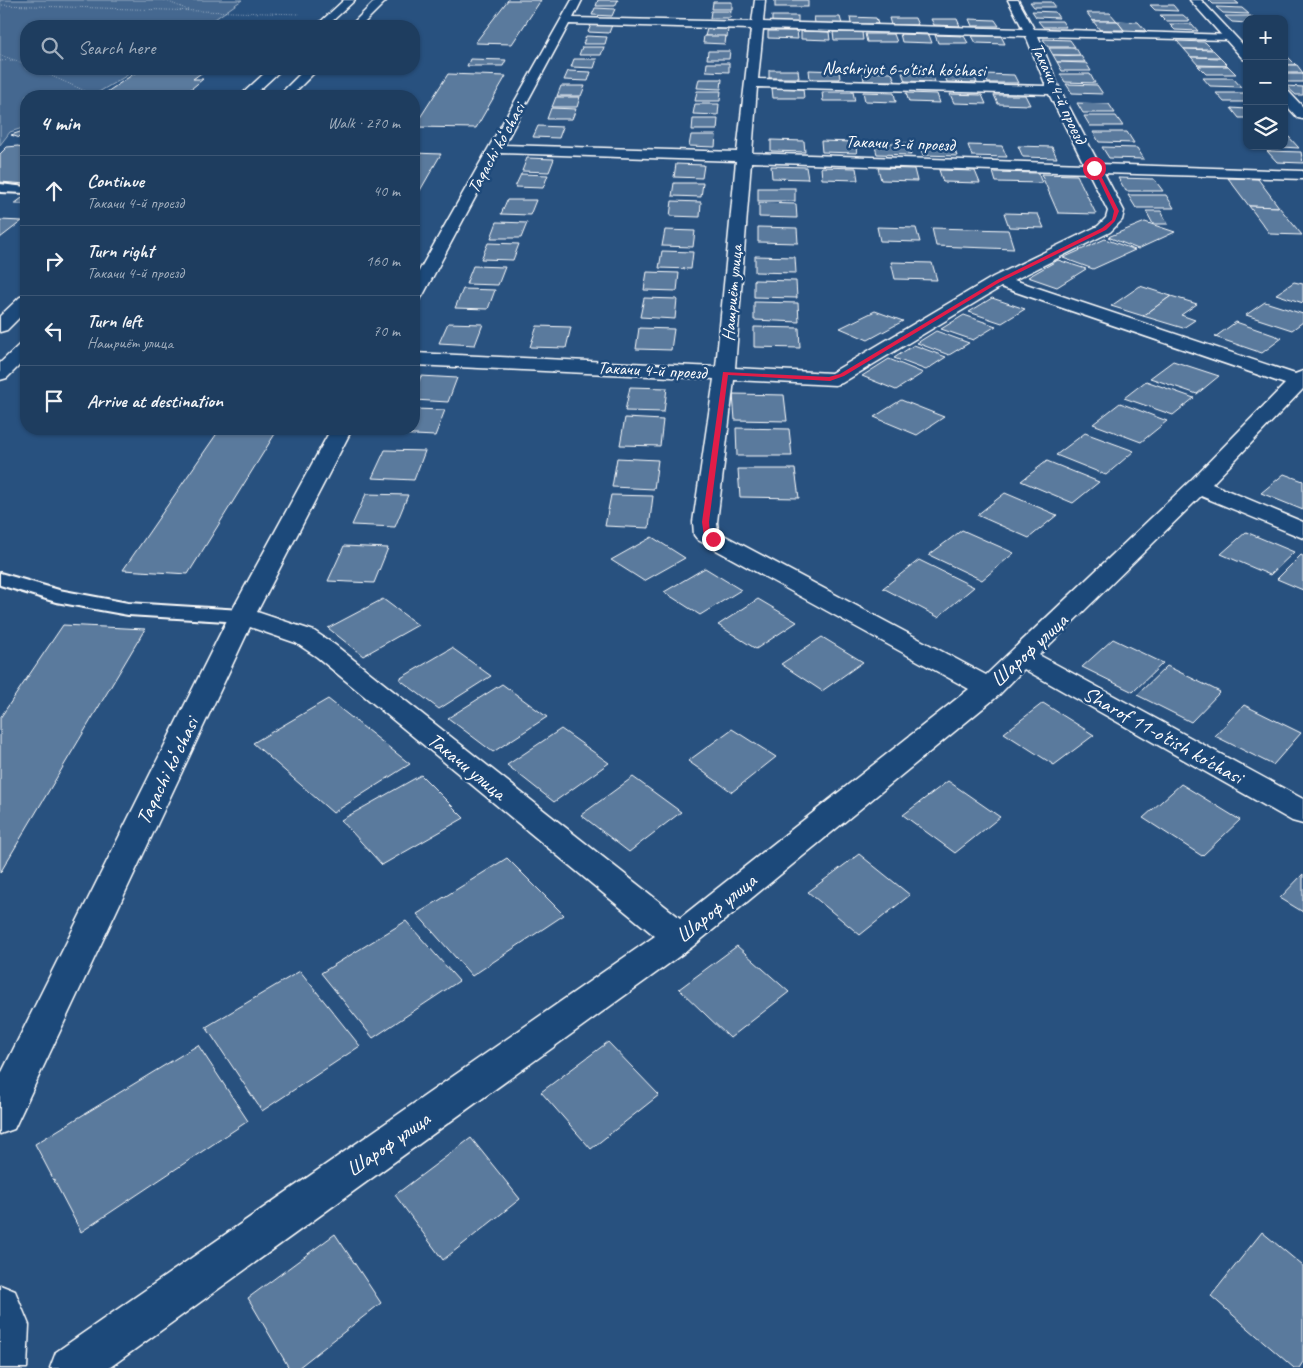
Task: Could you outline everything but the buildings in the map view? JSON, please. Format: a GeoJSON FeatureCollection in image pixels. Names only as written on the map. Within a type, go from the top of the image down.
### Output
{"type":"FeatureCollection","features":[{"type":"Feature","properties":{"kind":"main road"},"geometry":{"type":"LineString","coordinates":[[328,20],[350,0]]}},
{"type":"Feature","properties":{"kind":"main road"},"geometry":{"type":"LineString","coordinates":[[361,20],[382,0]]}},
{"type":"Feature","properties":{"kind":"main road","name":"Taqachi koʻchasi"},"geometry":{"type":"LineString","coordinates":[[420,284],[577,0]]}},
{"type":"Feature","properties":{"kind":"main road","name":"Нашриёт улица"},"geometry":{"type":"LineString","coordinates":[[760,0],[759,26],[744,157],[726,373],[705,522],[706,534],[989,688]]}},
{"type":"Feature","properties":{"kind":"main road","name":"Такачи 4-й проезд"},"geometry":{"type":"LineString","coordinates":[[420,359],[835,379],[999,281],[1104,229],[1114,220],[1116,211],[1054,90],[1031,33],[1012,0]]}},
{"type":"Feature","properties":{"kind":"main road"},"geometry":{"type":"LineString","coordinates":[[1195,0],[1243,52]]}},
{"type":"Feature","properties":{"kind":"main road"},"geometry":{"type":"LineString","coordinates":[[564,21],[1229,37]]}},
{"type":"Feature","properties":{"kind":"main road"},"geometry":{"type":"LineString","coordinates":[[253,90],[269,75]]}},
{"type":"Feature","properties":{"kind":"main road"},"geometry":{"type":"LineString","coordinates":[[290,90],[306,75]]}},
{"type":"Feature","properties":{"kind":"main road","name":"Nashriyot 6-o'tish ko'chasi"},"geometry":{"type":"LineString","coordinates":[[752,84],[1054,90]]}},
{"type":"Feature","properties":{"kind":"main road"},"geometry":{"type":"LineString","coordinates":[[1288,99],[1303,114]]}},
{"type":"Feature","properties":{"kind":"main road","name":"Такачи 3-й проезд"},"geometry":{"type":"LineString","coordinates":[[496,149],[1303,175]]}},
{"type":"Feature","properties":{"kind":"main road"},"geometry":{"type":"LineString","coordinates":[[999,281],[1300,379]]}},
{"type":"Feature","properties":{"kind":"main road"},"geometry":{"type":"LineString","coordinates":[[0,326],[20,307]]}},
{"type":"Feature","properties":{"kind":"main road"},"geometry":{"type":"LineString","coordinates":[[0,345],[20,347]]}},
{"type":"Feature","properties":{"kind":"main road"},"geometry":{"type":"LineString","coordinates":[[0,374],[20,353]]}},
{"type":"Feature","properties":{"kind":"main road","name":"Шароф улица"},"geometry":{"type":"LineString","coordinates":[[72,1368],[680,938],[989,688],[1198,486],[1300,379]]}},
{"type":"Feature","properties":{"kind":"main road","name":"Taqachi koʻchasi"},"geometry":{"type":"LineString","coordinates":[[0,1116],[242,616],[338,435]]}},
{"type":"Feature","properties":{"kind":"main road"},"geometry":{"type":"LineString","coordinates":[[1198,486],[1303,531]]}},
{"type":"Feature","properties":{"kind":"main road","name":"Такачи улица"},"geometry":{"type":"LineString","coordinates":[[242,616],[305,637],[326,651],[680,938]]}},
{"type":"Feature","properties":{"kind":"main road","name":"Sharof 11-o'tish ko'chasi"},"geometry":{"type":"LineString","coordinates":[[1023,657],[1303,813]]}},
{"type":"Feature","properties":{"kind":"main road"},"geometry":{"type":"LineString","coordinates":[[0,1306],[7,1325],[5,1368]]}},
{"type":"Feature","properties":{"kind":"lane"},"geometry":{"type":"LineString","coordinates":[[0,188],[20,190]]}},
{"type":"Feature","properties":{"kind":"lane"},"geometry":{"type":"LineString","coordinates":[[0,579],[56,596],[128,608],[242,616]]}},
{"type":"Feature","properties":{"kind":"path"},"geometry":{"type":"LineString","coordinates":[[164,0],[190,11]]}},
{"type":"Feature","properties":{"kind":"path"},"geometry":{"type":"LineString","coordinates":[[0,5],[333,15]]}},
{"type":"Feature","properties":{"kind":"path"},"geometry":{"type":"LineString","coordinates":[[0,55],[20,62]]}},
{"type":"Feature","properties":{"kind":"path"},"geometry":{"type":"LineString","coordinates":[[0,61],[16,60]]}},
{"type":"Feature","properties":{"kind":"path"},"geometry":{"type":"LineString","coordinates":[[49,75],[83,90]]}},
{"type":"Feature","properties":{"kind":"shaded area"},"geometry":{"type":"Polygon","coordinates":[[[0,0],[242,0],[214,20],[20,20],[20,75],[128,75],[102,90],[20,90],[20,129],[10,132],[0,145],[0,0]]]}},
{"type":"Feature","properties":{"kind":"route"},"geometry":{"type":"LineString","coordinates":[[713,539],[706,534],[705,522],[726,373],[835,379],[999,281],[1104,229],[1114,220],[1116,211],[1094,168]]}}]}
